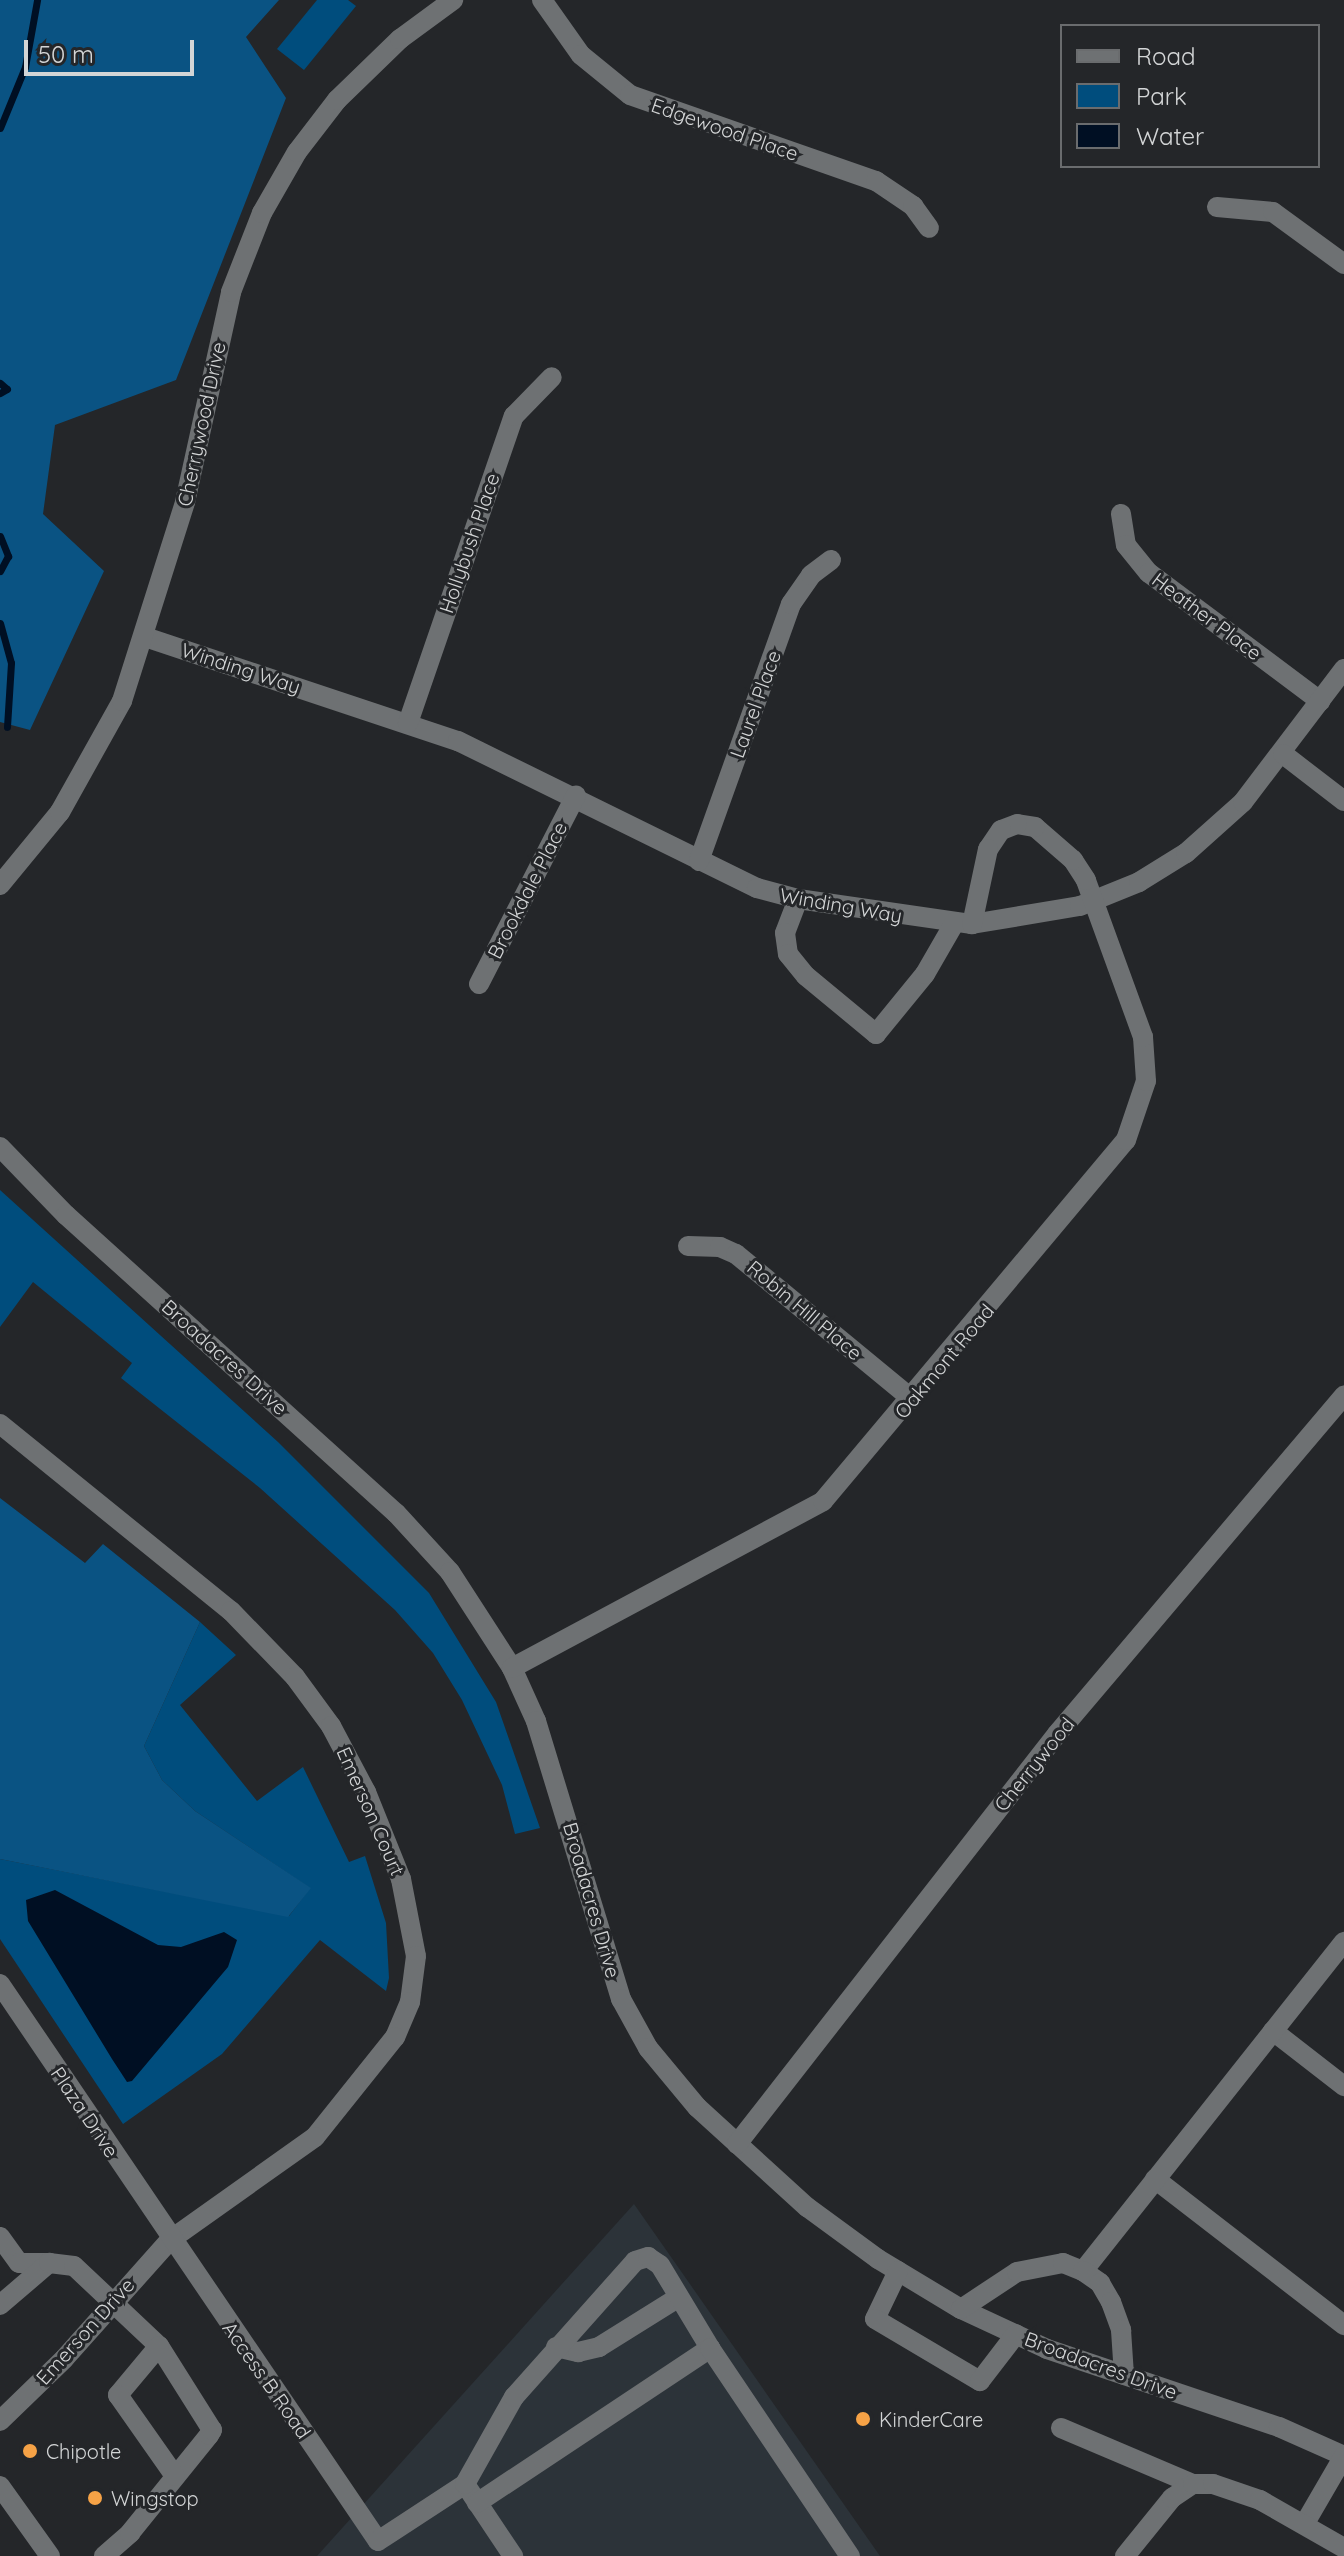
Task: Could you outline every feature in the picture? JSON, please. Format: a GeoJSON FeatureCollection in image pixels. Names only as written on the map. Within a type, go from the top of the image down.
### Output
{"type":"FeatureCollection","features":[{"type":"Feature","properties":{"kind":"street","name":"Cherrywood Drive"},"geometry":{"type":"LineString","coordinates":[[0,885],[60,812],[101,747],[145,637],[185,502],[231,292],[262,213],[297,152],[337,100],[391,47],[453,0]]}},
{"type":"Feature","properties":{"kind":"street","name":"Edgewood Place"},"geometry":{"type":"LineString","coordinates":[[542,0],[581,55],[630,95],[876,181],[913,206],[929,228]]}},
{"type":"Feature","properties":{"kind":"street"},"geometry":{"type":"LineString","coordinates":[[1217,207],[1273,212],[1344,264]]}},
{"type":"Feature","properties":{"kind":"street","name":"Hollybush Place"},"geometry":{"type":"LineString","coordinates":[[408,723],[510,425],[524,400],[552,377]]}},
{"type":"Feature","properties":{"kind":"street","name":"Heather Place"},"geometry":{"type":"LineString","coordinates":[[1121,514],[1126,545],[1149,573],[1320,701]]}},
{"type":"Feature","properties":{"kind":"street","name":"Laurel Place"},"geometry":{"type":"LineString","coordinates":[[699,861],[791,604],[805,581],[831,560]]}},
{"type":"Feature","properties":{"kind":"street","name":"Winding Way"},"geometry":{"type":"LineString","coordinates":[[145,637],[408,723],[576,795],[699,861],[798,899],[964,923],[1043,915],[1094,902],[1186,853],[1243,802],[1283,754],[1344,669]]}},
{"type":"Feature","properties":{"kind":"street"},"geometry":{"type":"LineString","coordinates":[[1283,754],[1344,801]]}},
{"type":"Feature","properties":{"kind":"street","name":"Brookdale Place"},"geometry":{"type":"LineString","coordinates":[[479,984],[576,795]]}},
{"type":"Feature","properties":{"kind":"street","name":"Oakmont Road"},"geometry":{"type":"LineString","coordinates":[[512,1668],[814,1507],[839,1487],[1115,1156],[1136,1121],[1146,1081],[1143,1037],[1094,902],[1063,847],[1035,827],[1017,824],[1001,830],[988,849],[964,923]]}},
{"type":"Feature","properties":{"kind":"street"},"geometry":{"type":"LineString","coordinates":[[798,899],[785,933],[788,954],[806,976],[876,1034],[964,923]]}},
{"type":"Feature","properties":{"kind":"street","name":"Broadacres Drive"},"geometry":{"type":"LineString","coordinates":[[0,1147],[66,1215],[414,1530],[458,1583],[512,1668],[557,1776],[621,1999],[664,2070],[737,2144],[807,2207],[898,2271],[961,2309],[1016,2334],[1124,2375],[1279,2427],[1344,2456]]}},
{"type":"Feature","properties":{"kind":"street","name":"Robin Hill Place"},"geometry":{"type":"LineString","coordinates":[[688,1246],[712,1245],[736,1254],[912,1399]]}},
{"type":"Feature","properties":{"kind":"street","name":"Cherrywood"},"geometry":{"type":"LineString","coordinates":[[737,2144],[1057,1734],[1344,1395]]}},
{"type":"Feature","properties":{"kind":"street","name":"Emerson Court"},"geometry":{"type":"LineString","coordinates":[[0,1424],[204,1588],[278,1656],[349,1757],[394,1857],[412,1917],[414,1984],[402,2023],[384,2053],[308,2144],[170,2240]]}},
{"type":"Feature","properties":{"kind":"street"},"geometry":{"type":"LineString","coordinates":[[1083,2271],[1344,1942]]}},
{"type":"Feature","properties":{"kind":"street","name":"Plaza Drive"},"geometry":{"type":"LineString","coordinates":[[0,1984],[170,2240]]}},
{"type":"Feature","properties":{"kind":"street"},"geometry":{"type":"LineString","coordinates":[[1273,2031],[1344,2086]]}},
{"type":"Feature","properties":{"kind":"street"},"geometry":{"type":"LineString","coordinates":[[1155,2179],[1344,2325]]}},
{"type":"Feature","properties":{"kind":"street"},"geometry":{"type":"LineString","coordinates":[[0,2237],[19,2263],[74,2266],[114,2299],[159,2346],[212,2425],[175,2476],[104,2556]]}},
{"type":"Feature","properties":{"kind":"street","name":"Emerson Drive"},"geometry":{"type":"LineString","coordinates":[[0,2421],[64,2359],[114,2299],[170,2240]]}},
{"type":"Feature","properties":{"kind":"street","name":"Access B Road"},"geometry":{"type":"LineString","coordinates":[[170,2240],[378,2541],[465,2484]]}},
{"type":"Feature","properties":{"kind":"street"},"geometry":{"type":"LineString","coordinates":[[513,2556],[465,2484],[514,2397],[635,2261],[648,2257],[660,2265],[710,2348],[850,2556]]}},
{"type":"Feature","properties":{"kind":"street"},"geometry":{"type":"LineString","coordinates":[[0,2305],[49,2263]]}},
{"type":"Feature","properties":{"kind":"street"},"geometry":{"type":"LineString","coordinates":[[961,2309],[1017,2272],[1063,2263],[1083,2271],[1100,2283],[1111,2302],[1121,2330],[1124,2375]]}},
{"type":"Feature","properties":{"kind":"street"},"geometry":{"type":"LineString","coordinates":[[898,2271],[875,2319],[980,2381],[1016,2334]]}},
{"type":"Feature","properties":{"kind":"street"},"geometry":{"type":"LineString","coordinates":[[556,2347],[578,2352],[599,2347],[679,2297]]}},
{"type":"Feature","properties":{"kind":"street"},"geometry":{"type":"LineString","coordinates":[[159,2346],[118,2395],[175,2476]]}},
{"type":"Feature","properties":{"kind":"street"},"geometry":{"type":"LineString","coordinates":[[477,2503],[710,2348]]}},
{"type":"Feature","properties":{"kind":"street"},"geometry":{"type":"LineString","coordinates":[[1061,2428],[1193,2484],[1213,2484],[1260,2500],[1344,2548]]}},
{"type":"Feature","properties":{"kind":"street"},"geometry":{"type":"LineString","coordinates":[[1305,2523],[1344,2456]]}},
{"type":"Feature","properties":{"kind":"street"},"geometry":{"type":"LineString","coordinates":[[1125,2556],[1172,2498],[1193,2484]]}},
{"type":"Feature","properties":{"kind":"street"},"geometry":{"type":"LineString","coordinates":[[0,2486],[50,2556]]}},
{"type":"Feature","properties":{"kind":"shaded area"},"geometry":{"type":"Polygon","coordinates":[[[0,0],[279,0],[246,37],[286,98],[176,380],[55,425],[43,514],[104,571],[30,730],[0,722],[0,0]]]}},
{"type":"Feature","properties":{"kind":"shaded area"},"geometry":{"type":"Polygon","coordinates":[[[0,1498],[85,1563],[103,1544],[200,1622],[144,1746],[162,1780],[195,1811],[311,1888],[288,1917],[0,1859],[0,1498]]]}},
{"type":"Feature","properties":{"kind":"shaded area"},"geometry":{"type":"Polygon","coordinates":[[[634,2204],[880,2556],[317,2556],[634,2204]]]}},
{"type":"Feature","properties":{"kind":"green space"},"geometry":{"type":"Polygon","coordinates":[[[317,0],[348,0],[356,6],[304,70],[277,49],[317,0]]]}},
{"type":"Feature","properties":{"kind":"green space"},"geometry":{"type":"Polygon","coordinates":[[[0,1190],[278,1442],[429,1593],[496,1702],[540,1828],[515,1834],[502,1785],[462,1700],[433,1653],[395,1610],[260,1488],[121,1378],[132,1363],[33,1282],[0,1327],[0,1190]]]}},
{"type":"Feature","properties":{"kind":"green space"},"geometry":{"type":"Polygon","coordinates":[[[200,1622],[236,1655],[180,1705],[257,1801],[303,1767],[349,1862],[365,1856],[386,1923],[389,1978],[386,1991],[320,1940],[222,2054],[123,2124],[0,1939],[0,1859],[289,1916],[310,1888],[195,1811],[162,1780],[144,1746],[200,1622]]]}},
{"type":"Feature","properties":{"kind":"water"},"geometry":{"type":"Polygon","coordinates":[[[55,1890],[158,1945],[181,1947],[224,1932],[237,1940],[228,1967],[132,2081],[127,2082],[112,2059],[28,1921],[26,1900],[55,1890]]]}},
{"type":"Feature","properties":{"kind":"waterway"},"geometry":{"type":"LineString","coordinates":[[0,128],[25,67],[37,0]]}},
{"type":"Feature","properties":{"kind":"waterway"},"geometry":{"type":"LineString","coordinates":[[0,383],[7,389],[0,393]]}},
{"type":"Feature","properties":{"kind":"waterway"},"geometry":{"type":"LineString","coordinates":[[0,536],[8,556],[0,571]]}},
{"type":"Feature","properties":{"kind":"waterway"},"geometry":{"type":"LineString","coordinates":[[0,623],[11,663],[7,727]]}},
{"type":"Feature","properties":{"kind":"place","name":"KinderCare"},"geometry":{"type":"Point","coordinates":[863,2419]}},
{"type":"Feature","properties":{"kind":"place","name":"Chipotle"},"geometry":{"type":"Point","coordinates":[30,2451]}},
{"type":"Feature","properties":{"kind":"place","name":"Wingstop"},"geometry":{"type":"Point","coordinates":[95,2498]}}]}
